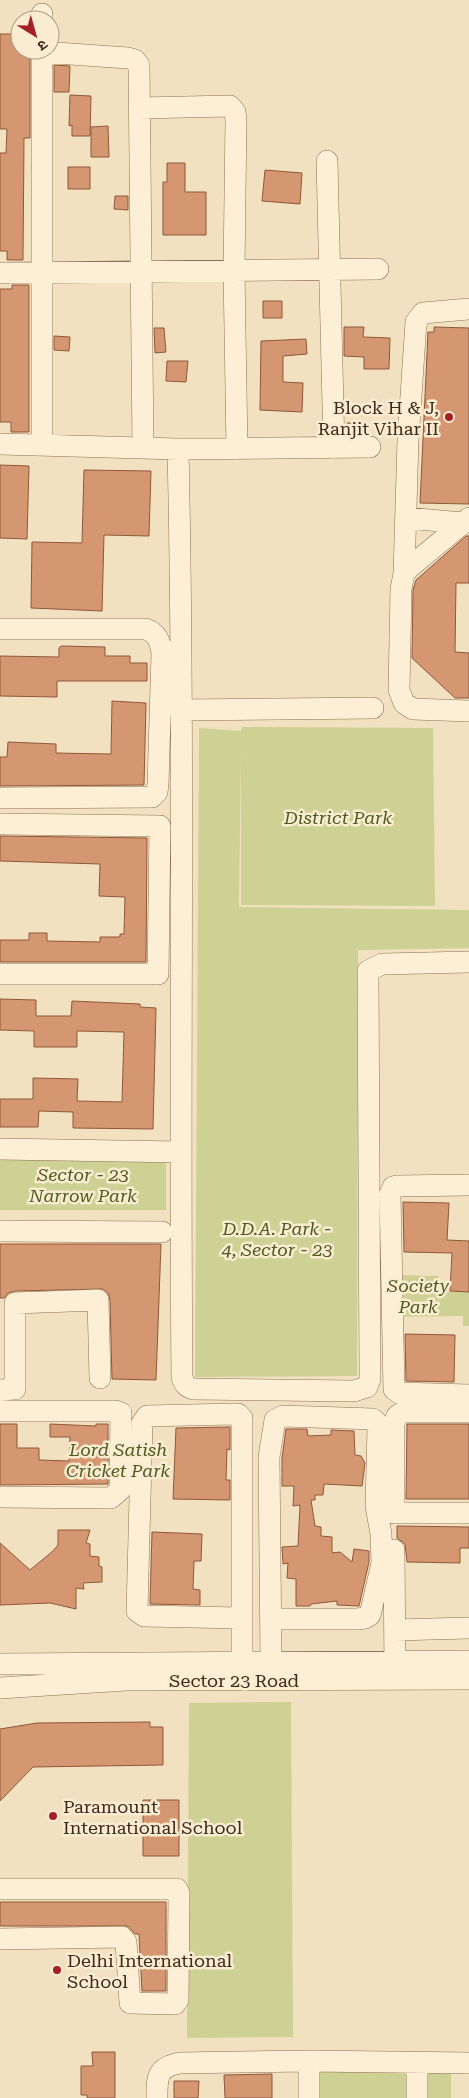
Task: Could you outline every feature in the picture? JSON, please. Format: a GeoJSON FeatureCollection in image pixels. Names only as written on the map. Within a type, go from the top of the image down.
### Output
{"type":"FeatureCollection","features":[{"type":"Feature","properties":{"kind":"street"},"geometry":{"type":"LineString","coordinates":[[60,53],[134,60],[140,71],[140,272],[143,448]]}},
{"type":"Feature","properties":{"kind":"street"},"geometry":{"type":"LineString","coordinates":[[42,60],[42,445]]}},
{"type":"Feature","properties":{"kind":"street"},"geometry":{"type":"LineString","coordinates":[[140,108],[230,106],[234,112],[236,120],[234,271],[237,449]]}},
{"type":"Feature","properties":{"kind":"street"},"geometry":{"type":"LineString","coordinates":[[327,161],[334,448]]}},
{"type":"Feature","properties":{"kind":"street"},"geometry":{"type":"LineString","coordinates":[[0,272],[378,270]]}},
{"type":"Feature","properties":{"kind":"street"},"geometry":{"type":"LineString","coordinates":[[469,310],[423,313],[420,314],[416,322],[408,440],[404,574],[401,589],[399,690],[404,703],[413,709],[469,711]]}},
{"type":"Feature","properties":{"kind":"street"},"geometry":{"type":"LineString","coordinates":[[0,444],[178,449],[370,447]]}},
{"type":"Feature","properties":{"kind":"street"},"geometry":{"type":"LineString","coordinates":[[178,449],[182,1377],[183,1383],[187,1387],[194,1389],[354,1391],[367,1387],[370,1379],[368,971],[382,964],[469,962]]}},
{"type":"Feature","properties":{"kind":"street"},"geometry":{"type":"LineString","coordinates":[[407,518],[466,521]]}},
{"type":"Feature","properties":{"kind":"street"},"geometry":{"type":"LineString","coordinates":[[404,574],[466,521]]}},
{"type":"Feature","properties":{"kind":"street"},"geometry":{"type":"LineString","coordinates":[[0,629],[146,629],[152,631],[158,637],[162,653],[158,784],[157,792],[152,797],[0,798]]}},
{"type":"Feature","properties":{"kind":"street"},"geometry":{"type":"LineString","coordinates":[[180,710],[373,708]]}},
{"type":"Feature","properties":{"kind":"street"},"geometry":{"type":"LineString","coordinates":[[0,824],[160,826],[158,974],[0,974]]}},
{"type":"Feature","properties":{"kind":"street"},"geometry":{"type":"LineString","coordinates":[[0,1149],[180,1152]]}},
{"type":"Feature","properties":{"kind":"street"},"geometry":{"type":"LineString","coordinates":[[469,1185],[397,1186],[393,1187],[390,1194],[394,1389],[399,1393],[469,1395]]}},
{"type":"Feature","properties":{"kind":"street"},"geometry":{"type":"LineString","coordinates":[[0,1231],[162,1232]]}},
{"type":"Feature","properties":{"kind":"street"},"geometry":{"type":"LineString","coordinates":[[0,1390],[15,1389],[8,1303],[98,1300],[100,1378]]}},
{"type":"Feature","properties":{"kind":"street"},"geometry":{"type":"LineString","coordinates":[[0,1411],[115,1411],[121,1413],[120,1490],[115,1496],[111,1498],[0,1497]]}},
{"type":"Feature","properties":{"kind":"street"},"geometry":{"type":"LineString","coordinates":[[469,1412],[403,1412],[394,1423],[394,1513],[469,1513]]}},
{"type":"Feature","properties":{"kind":"street"},"geometry":{"type":"LineString","coordinates":[[240,1618],[144,1616],[138,1611],[142,1423],[147,1416],[238,1414],[242,1418],[240,1618],[242,1662]]}},
{"type":"Feature","properties":{"kind":"street"},"geometry":{"type":"LineString","coordinates":[[270,1619],[357,1619],[370,1615],[382,1563],[382,1534],[376,1506],[378,1423],[373,1419],[283,1416],[275,1420],[269,1457],[270,1619],[271,1662]]}},
{"type":"Feature","properties":{"kind":"street"},"geometry":{"type":"LineString","coordinates":[[394,1529],[395,1670]]}},
{"type":"Feature","properties":{"kind":"street"},"geometry":{"type":"LineString","coordinates":[[395,1630],[469,1628]]}},
{"type":"Feature","properties":{"kind":"street","name":"Sector 23 Road"},"geometry":{"type":"LineString","coordinates":[[0,1688],[126,1680],[395,1670],[469,1661]]}},
{"type":"Feature","properties":{"kind":"street","name":"Sector 23 Road"},"geometry":{"type":"LineString","coordinates":[[0,1664],[271,1662],[395,1670],[469,1680]]}},
{"type":"Feature","properties":{"kind":"street"},"geometry":{"type":"LineString","coordinates":[[0,1890],[177,1889],[179,1892],[178,2000],[175,2004],[130,2003],[126,1942],[122,1937],[0,1939]]}},
{"type":"Feature","properties":{"kind":"street"},"geometry":{"type":"LineString","coordinates":[[309,2061],[309,2098]]}},
{"type":"Feature","properties":{"kind":"street"},"geometry":{"type":"LineString","coordinates":[[157,2098],[157,2079],[161,2071],[170,2065],[179,2063],[309,2061],[469,2063]]}},
{"type":"Feature","properties":{"kind":"street"},"geometry":{"type":"LineString","coordinates":[[417,2063],[417,2098]]}},
{"type":"Feature","properties":{"kind":"green space","name":"D.D.A. Park - 4, Sector - 23"},"geometry":{"type":"Polygon","coordinates":[[[242,727],[433,728],[435,906],[241,905],[241,753],[239,907],[469,910],[469,948],[358,950],[357,1376],[195,1377],[199,728],[241,731],[242,727]]]}},
{"type":"Feature","properties":{"kind":"green space","name":"Sector - 23 Narrow Park"},"geometry":{"type":"Polygon","coordinates":[[[0,1160],[166,1160],[166,1210],[0,1210],[0,1160]]]}},
{"type":"Feature","properties":{"kind":"green space","name":"Society Park"},"geometry":{"type":"Polygon","coordinates":[[[396,1275],[438,1276],[439,1291],[469,1292],[469,1326],[463,1326],[463,1316],[395,1317],[396,1275]]]}},
{"type":"Feature","properties":{"kind":"green space"},"geometry":{"type":"Polygon","coordinates":[[[291,1702],[293,2037],[187,2038],[189,1703],[291,1702]]]}},
{"type":"Feature","properties":{"kind":"green space"},"geometry":{"type":"Polygon","coordinates":[[[314,2069],[408,2074],[408,2098],[314,2098],[314,2069]]]}},
{"type":"Feature","properties":{"kind":"green space"},"geometry":{"type":"Polygon","coordinates":[[[423,2072],[451,2074],[451,2098],[423,2098],[423,2072]]]}},
{"type":"Feature","properties":{"kind":"building"},"geometry":{"type":"Polygon","coordinates":[[[0,34],[10,34],[10,60],[30,60],[30,138],[24,138],[23,260],[7,260],[7,251],[0,251],[0,153],[6,153],[7,129],[0,129],[0,34]]]}},
{"type":"Feature","properties":{"kind":"building"},"geometry":{"type":"Polygon","coordinates":[[[54,65],[70,66],[69,92],[54,92],[54,65]]]}},
{"type":"Feature","properties":{"kind":"building"},"geometry":{"type":"Polygon","coordinates":[[[70,95],[91,96],[90,136],[72,136],[72,125],[69,126],[70,95]]]}},
{"type":"Feature","properties":{"kind":"building"},"geometry":{"type":"Polygon","coordinates":[[[108,126],[109,157],[91,157],[91,127],[108,126]]]}},
{"type":"Feature","properties":{"kind":"building"},"geometry":{"type":"Polygon","coordinates":[[[167,163],[185,163],[185,192],[206,192],[206,235],[163,235],[163,182],[167,182],[167,163]]]}},
{"type":"Feature","properties":{"kind":"building"},"geometry":{"type":"Polygon","coordinates":[[[68,167],[90,167],[90,189],[68,189],[68,167]]]}},
{"type":"Feature","properties":{"kind":"building"},"geometry":{"type":"Polygon","coordinates":[[[265,170],[302,173],[300,204],[262,201],[265,170]]]}},
{"type":"Feature","properties":{"kind":"building"},"geometry":{"type":"Polygon","coordinates":[[[115,196],[128,196],[128,210],[114,209],[115,196]]]}},
{"type":"Feature","properties":{"kind":"building"},"geometry":{"type":"Polygon","coordinates":[[[12,285],[29,285],[29,432],[11,432],[11,422],[0,422],[0,289],[12,289],[12,285]]]}},
{"type":"Feature","properties":{"kind":"building"},"geometry":{"type":"Polygon","coordinates":[[[263,301],[282,301],[282,318],[263,318],[263,301]]]}},
{"type":"Feature","properties":{"kind":"building"},"geometry":{"type":"Polygon","coordinates":[[[344,327],[364,327],[363,337],[390,338],[389,369],[364,369],[364,357],[344,356],[344,327]]]}},
{"type":"Feature","properties":{"kind":"building","name":"Block H & J, Ranjit Vihar II"},"geometry":{"type":"Polygon","coordinates":[[[434,327],[469,328],[469,504],[420,503],[428,332],[434,332],[434,327]]]}},
{"type":"Feature","properties":{"kind":"building"},"geometry":{"type":"Polygon","coordinates":[[[154,328],[164,328],[166,352],[155,353],[154,328]]]}},
{"type":"Feature","properties":{"kind":"building"},"geometry":{"type":"Polygon","coordinates":[[[54,336],[70,337],[69,351],[54,350],[54,336]]]}},
{"type":"Feature","properties":{"kind":"building"},"geometry":{"type":"Polygon","coordinates":[[[306,339],[307,354],[283,356],[283,382],[303,383],[302,412],[260,410],[261,341],[306,339]]]}},
{"type":"Feature","properties":{"kind":"building"},"geometry":{"type":"Polygon","coordinates":[[[167,361],[188,361],[186,382],[166,381],[167,361]]]}},
{"type":"Feature","properties":{"kind":"building"},"geometry":{"type":"Polygon","coordinates":[[[347,423],[366,423],[366,435],[347,435],[347,423]]]}},
{"type":"Feature","properties":{"kind":"building"},"geometry":{"type":"Polygon","coordinates":[[[0,465],[29,466],[27,539],[0,538],[0,465]]]}},
{"type":"Feature","properties":{"kind":"building"},"geometry":{"type":"Polygon","coordinates":[[[84,470],[151,471],[149,536],[104,535],[102,611],[31,608],[32,542],[82,543],[84,470]]]}},
{"type":"Feature","properties":{"kind":"building"},"geometry":{"type":"Polygon","coordinates":[[[466,536],[469,536],[469,583],[456,583],[455,652],[469,653],[469,698],[455,698],[412,658],[413,590],[416,580],[466,536]]]}},
{"type":"Feature","properties":{"kind":"building"},"geometry":{"type":"Polygon","coordinates":[[[61,646],[105,647],[105,656],[130,656],[130,663],[147,663],[147,681],[57,681],[57,697],[0,696],[0,656],[59,657],[59,648],[61,646]]]}},
{"type":"Feature","properties":{"kind":"building"},"geometry":{"type":"Polygon","coordinates":[[[112,701],[146,703],[144,785],[0,786],[0,757],[7,757],[8,742],[56,744],[56,753],[111,754],[112,701]]]}},
{"type":"Feature","properties":{"kind":"building"},"geometry":{"type":"Polygon","coordinates":[[[0,836],[147,838],[146,962],[0,962],[0,940],[29,940],[29,933],[47,933],[47,941],[100,942],[100,937],[120,937],[120,934],[124,934],[125,897],[99,896],[100,864],[0,861],[0,836]]]}},
{"type":"Feature","properties":{"kind":"building"},"geometry":{"type":"Polygon","coordinates":[[[0,999],[36,1000],[36,1016],[71,1016],[72,1001],[140,1004],[140,1007],[156,1008],[153,1129],[73,1128],[73,1112],[39,1111],[38,1127],[0,1127],[0,1099],[33,1099],[33,1078],[78,1079],[77,1101],[122,1102],[124,1032],[77,1031],[77,1047],[34,1047],[34,1031],[0,1030],[0,999]]]}},
{"type":"Feature","properties":{"kind":"building"},"geometry":{"type":"Polygon","coordinates":[[[403,1202],[449,1203],[447,1240],[469,1241],[469,1292],[450,1291],[452,1253],[404,1252],[403,1202]]]}},
{"type":"Feature","properties":{"kind":"building"},"geometry":{"type":"Polygon","coordinates":[[[0,1244],[161,1244],[156,1380],[112,1379],[110,1300],[108,1293],[103,1289],[15,1291],[8,1293],[4,1298],[0,1298],[0,1244]]]}},
{"type":"Feature","properties":{"kind":"building"},"geometry":{"type":"Polygon","coordinates":[[[405,1334],[455,1335],[454,1382],[406,1381],[405,1334]]]}},
{"type":"Feature","properties":{"kind":"building"},"geometry":{"type":"Polygon","coordinates":[[[0,1424],[17,1424],[17,1448],[39,1448],[39,1460],[69,1461],[70,1437],[50,1437],[50,1424],[96,1426],[96,1424],[108,1424],[108,1484],[0,1485],[0,1424]]]}},
{"type":"Feature","properties":{"kind":"building"},"geometry":{"type":"Polygon","coordinates":[[[407,1424],[469,1424],[469,1499],[406,1499],[407,1424]]]}},
{"type":"Feature","properties":{"kind":"building"},"geometry":{"type":"Polygon","coordinates":[[[230,1427],[230,1450],[227,1449],[226,1480],[230,1480],[230,1500],[173,1499],[176,1428],[230,1427]]]}},
{"type":"Feature","properties":{"kind":"building"},"geometry":{"type":"Polygon","coordinates":[[[286,1429],[307,1429],[308,1436],[331,1435],[331,1430],[354,1431],[355,1455],[361,1456],[365,1463],[362,1486],[324,1484],[323,1495],[315,1495],[315,1500],[311,1500],[315,1526],[321,1527],[321,1536],[332,1537],[332,1553],[340,1552],[352,1562],[354,1549],[369,1551],[369,1562],[359,1606],[337,1605],[337,1601],[311,1604],[310,1606],[296,1606],[296,1579],[287,1578],[288,1563],[283,1564],[282,1547],[298,1546],[300,1505],[293,1506],[294,1486],[282,1486],[282,1458],[286,1429]]]}},
{"type":"Feature","properties":{"kind":"building"},"geometry":{"type":"Polygon","coordinates":[[[397,1526],[469,1527],[469,1548],[460,1548],[460,1563],[407,1562],[405,1544],[397,1538],[397,1526]]]}},
{"type":"Feature","properties":{"kind":"building"},"geometry":{"type":"Polygon","coordinates":[[[58,1530],[90,1530],[86,1543],[90,1544],[90,1556],[99,1557],[99,1566],[102,1567],[102,1582],[83,1583],[84,1589],[76,1588],[76,1609],[50,1603],[0,1605],[0,1543],[30,1570],[58,1545],[58,1530]]]}},
{"type":"Feature","properties":{"kind":"building"},"geometry":{"type":"Polygon","coordinates":[[[152,1532],[202,1534],[201,1561],[194,1561],[193,1589],[200,1590],[200,1605],[150,1604],[152,1532]]]}},
{"type":"Feature","properties":{"kind":"building"},"geometry":{"type":"Polygon","coordinates":[[[150,1722],[150,1727],[163,1727],[163,1765],[33,1767],[0,1801],[0,1729],[37,1723],[150,1722]]]}},
{"type":"Feature","properties":{"kind":"building"},"geometry":{"type":"Polygon","coordinates":[[[143,1800],[179,1800],[179,1856],[143,1856],[143,1800]]]}},
{"type":"Feature","properties":{"kind":"building"},"geometry":{"type":"Polygon","coordinates":[[[0,1902],[166,1902],[166,1991],[142,1991],[139,1934],[135,1934],[128,1926],[0,1926],[0,1902]]]}},
{"type":"Feature","properties":{"kind":"building"},"geometry":{"type":"Polygon","coordinates":[[[92,2052],[115,2052],[115,2098],[87,2098],[87,2095],[81,2095],[81,2066],[93,2066],[92,2052]]]}},
{"type":"Feature","properties":{"kind":"building"},"geometry":{"type":"Polygon","coordinates":[[[272,2074],[272,2098],[225,2098],[224,2075],[272,2074]]]}},
{"type":"Feature","properties":{"kind":"building"},"geometry":{"type":"Polygon","coordinates":[[[174,2081],[199,2081],[198,2098],[174,2098],[174,2081]]]}},
{"type":"Feature","properties":{"kind":"place","name":"Block H & J, Ranjit Vihar II"},"geometry":{"type":"Point","coordinates":[449,417]}},
{"type":"Feature","properties":{"kind":"place","name":"Paramount International School"},"geometry":{"type":"Point","coordinates":[53,1816]}},
{"type":"Feature","properties":{"kind":"place","name":"Delhi International School"},"geometry":{"type":"Point","coordinates":[57,1970]}},
{"type":"Feature","properties":{"kind":"park label","name":"District Park"},"geometry":{"type":"Point","coordinates":[338,817]}},
{"type":"Feature","properties":{"kind":"park label","name":"Lord Satish Cricket Park"},"geometry":{"type":"Point","coordinates":[118,1459]}}]}
